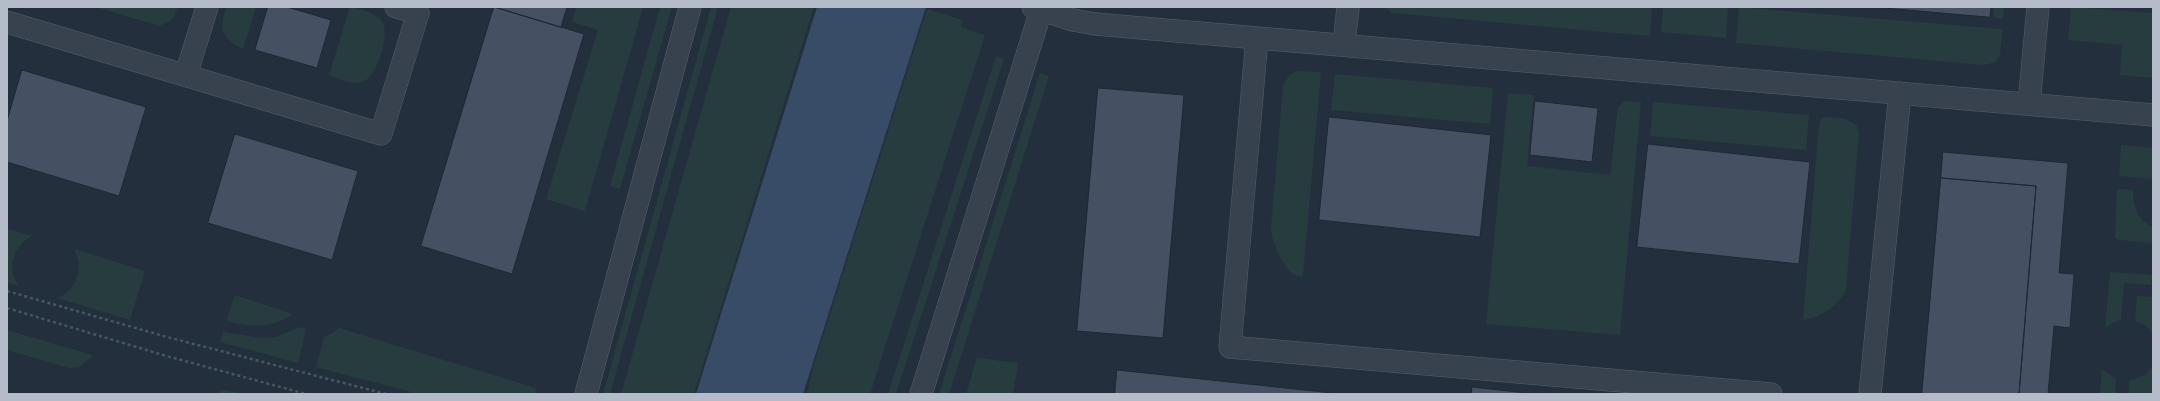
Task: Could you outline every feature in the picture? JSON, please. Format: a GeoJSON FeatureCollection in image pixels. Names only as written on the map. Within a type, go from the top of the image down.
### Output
{"type":"FeatureCollection","features":[{"type":"Feature","properties":{"kind":"street"},"geometry":{"type":"LineString","coordinates":[[186,75],[207,7]]}},
{"type":"Feature","properties":{"kind":"street"},"geometry":{"type":"LineString","coordinates":[[7,22],[381,134],[418,13],[396,7]]}},
{"type":"Feature","properties":{"kind":"street"},"geometry":{"type":"LineString","coordinates":[[586,394],[690,7]]}},
{"type":"Feature","properties":{"kind":"street"},"geometry":{"type":"LineString","coordinates":[[1344,45],[1348,7]]}},
{"type":"Feature","properties":{"kind":"street"},"geometry":{"type":"LineString","coordinates":[[2029,104],[2038,7]]}},
{"type":"Feature","properties":{"kind":"street"},"geometry":{"type":"LineString","coordinates":[[921,394],[1039,8],[1073,20],[1095,24],[2153,115]]}},
{"type":"Feature","properties":{"kind":"street"},"geometry":{"type":"LineString","coordinates":[[1257,38],[1230,347],[1771,394]]}},
{"type":"Feature","properties":{"kind":"street"},"geometry":{"type":"LineString","coordinates":[[1870,394],[1900,93]]}},
{"type":"Feature","properties":{"kind":"path"},"geometry":{"type":"LineString","coordinates":[[7,291],[167,337],[386,394]]}},
{"type":"Feature","properties":{"kind":"path"},"geometry":{"type":"LineString","coordinates":[[7,308],[164,355],[306,394]]}},
{"type":"Feature","properties":{"kind":"green space"},"geometry":{"type":"Polygon","coordinates":[[[96,7],[178,7],[172,20],[159,26],[96,7]]]}},
{"type":"Feature","properties":{"kind":"green space"},"geometry":{"type":"Polygon","coordinates":[[[226,7],[256,7],[243,49],[230,40],[223,32],[222,22],[226,7]]]}},
{"type":"Feature","properties":{"kind":"green space"},"geometry":{"type":"Polygon","coordinates":[[[350,7],[375,15],[381,20],[384,26],[384,45],[377,66],[366,80],[359,83],[348,82],[329,75],[350,7]]]}},
{"type":"Feature","properties":{"kind":"green space"},"geometry":{"type":"Polygon","coordinates":[[[576,7],[643,7],[585,211],[546,199],[598,30],[572,22],[576,7]]]}},
{"type":"Feature","properties":{"kind":"green space"},"geometry":{"type":"Polygon","coordinates":[[[660,7],[672,7],[620,189],[610,186],[660,7]]]}},
{"type":"Feature","properties":{"kind":"green space"},"geometry":{"type":"Polygon","coordinates":[[[711,7],[718,7],[610,394],[603,394],[711,7]]]}},
{"type":"Feature","properties":{"kind":"green space"},"geometry":{"type":"Polygon","coordinates":[[[731,7],[814,7],[694,394],[621,394],[731,7]]]}},
{"type":"Feature","properties":{"kind":"green space"},"geometry":{"type":"Polygon","coordinates":[[[1385,7],[1652,7],[1650,36],[1392,13],[1385,7]]]}},
{"type":"Feature","properties":{"kind":"green space"},"geometry":{"type":"Polygon","coordinates":[[[1663,7],[1728,7],[1726,38],[1661,32],[1663,7]]]}},
{"type":"Feature","properties":{"kind":"green space"},"geometry":{"type":"Polygon","coordinates":[[[1739,7],[2003,29],[2000,54],[1996,62],[1984,65],[1736,43],[1739,7]]]}},
{"type":"Feature","properties":{"kind":"green space"},"geometry":{"type":"Polygon","coordinates":[[[1994,7],[2004,7],[2003,19],[1993,17],[1994,7]]]}},
{"type":"Feature","properties":{"kind":"green space"},"geometry":{"type":"Polygon","coordinates":[[[2071,7],[2153,13],[2153,78],[2120,75],[2122,45],[2068,40],[2071,7]]]}},
{"type":"Feature","properties":{"kind":"green space"},"geometry":{"type":"Polygon","coordinates":[[[927,9],[963,20],[961,27],[985,35],[870,394],[807,394],[813,367],[927,9]]]}},
{"type":"Feature","properties":{"kind":"green space"},"geometry":{"type":"Polygon","coordinates":[[[996,56],[1004,59],[896,394],[888,394],[996,56]]]}},
{"type":"Feature","properties":{"kind":"green space"},"geometry":{"type":"Polygon","coordinates":[[[1298,71],[1321,72],[1303,276],[1293,274],[1285,266],[1275,246],[1271,228],[1283,86],[1289,75],[1298,71]]]}},
{"type":"Feature","properties":{"kind":"green space"},"geometry":{"type":"Polygon","coordinates":[[[1040,73],[1049,76],[949,394],[939,394],[1040,73]]]}},
{"type":"Feature","properties":{"kind":"green space"},"geometry":{"type":"Polygon","coordinates":[[[1335,74],[1493,88],[1490,124],[1331,110],[1335,74]]]}},
{"type":"Feature","properties":{"kind":"green space"},"geometry":{"type":"Polygon","coordinates":[[[1508,93],[1534,95],[1527,166],[1610,175],[1618,107],[1625,101],[1641,102],[1620,335],[1486,324],[1508,93]]]}},
{"type":"Feature","properties":{"kind":"green space"},"geometry":{"type":"Polygon","coordinates":[[[1653,102],[1809,115],[1806,150],[1650,136],[1653,102]]]}},
{"type":"Feature","properties":{"kind":"green space"},"geometry":{"type":"Polygon","coordinates":[[[1825,117],[1846,119],[1857,126],[1859,134],[1846,289],[1839,301],[1834,306],[1816,317],[1803,320],[1819,124],[1821,119],[1825,117]]]}},
{"type":"Feature","properties":{"kind":"green space"},"geometry":{"type":"Polygon","coordinates":[[[2121,145],[2153,148],[2153,179],[2119,176],[2121,145]]]}},
{"type":"Feature","properties":{"kind":"green space"},"geometry":{"type":"Polygon","coordinates":[[[2117,189],[2133,190],[2137,212],[2143,220],[2153,227],[2153,243],[2120,240],[2115,238],[2117,189]]]}},
{"type":"Feature","properties":{"kind":"green space"},"geometry":{"type":"Polygon","coordinates":[[[7,229],[32,236],[25,240],[20,246],[16,252],[12,265],[15,279],[19,286],[7,282],[7,229]]]}},
{"type":"Feature","properties":{"kind":"green space"},"geometry":{"type":"Polygon","coordinates":[[[74,249],[145,271],[130,320],[57,298],[70,290],[77,278],[78,264],[74,249]]]}},
{"type":"Feature","properties":{"kind":"green space"},"geometry":{"type":"Polygon","coordinates":[[[2110,272],[2152,275],[2151,285],[2124,283],[2121,320],[2114,322],[2105,328],[2110,272]]]}},
{"type":"Feature","properties":{"kind":"green space"},"geometry":{"type":"Polygon","coordinates":[[[235,295],[293,314],[277,322],[261,325],[244,325],[226,321],[235,295]]]}},
{"type":"Feature","properties":{"kind":"green space"},"geometry":{"type":"Polygon","coordinates":[[[2137,296],[2153,297],[2153,334],[2145,325],[2135,321],[2137,296]]]}},
{"type":"Feature","properties":{"kind":"green space"},"geometry":{"type":"Polygon","coordinates":[[[299,327],[306,329],[298,363],[220,342],[223,332],[261,338],[276,337],[299,327]]]}},
{"type":"Feature","properties":{"kind":"green space"},"geometry":{"type":"Polygon","coordinates":[[[339,328],[536,388],[535,394],[419,394],[316,367],[324,338],[339,328]]]}},
{"type":"Feature","properties":{"kind":"green space"},"geometry":{"type":"Polygon","coordinates":[[[7,330],[93,355],[79,367],[69,368],[7,350],[7,330]]]}},
{"type":"Feature","properties":{"kind":"green space"},"geometry":{"type":"Polygon","coordinates":[[[977,358],[1018,363],[1013,394],[966,394],[977,358]]]}},
{"type":"Feature","properties":{"kind":"green space"},"geometry":{"type":"Polygon","coordinates":[[[2153,366],[2153,394],[2129,394],[2129,381],[2145,375],[2153,366]]]}},
{"type":"Feature","properties":{"kind":"green space"},"geometry":{"type":"Polygon","coordinates":[[[2102,369],[2116,379],[2115,394],[2100,394],[2102,369]]]}},
{"type":"Feature","properties":{"kind":"green space"},"geometry":{"type":"Polygon","coordinates":[[[224,390],[242,394],[218,394],[219,391],[224,390]]]}},
{"type":"Feature","properties":{"kind":"water"},"geometry":{"type":"Polygon","coordinates":[[[817,7],[926,7],[803,394],[696,394],[817,7]]]}},
{"type":"Feature","properties":{"kind":"building"},"geometry":{"type":"Polygon","coordinates":[[[268,7],[287,7],[331,20],[317,68],[255,50],[268,7]]]}},
{"type":"Feature","properties":{"kind":"building"},"geometry":{"type":"Polygon","coordinates":[[[494,7],[584,34],[512,274],[421,246],[494,7]]]}},
{"type":"Feature","properties":{"kind":"building"},"geometry":{"type":"Polygon","coordinates":[[[495,7],[567,7],[561,27],[495,7]]]}},
{"type":"Feature","properties":{"kind":"building"},"geometry":{"type":"Polygon","coordinates":[[[1874,7],[1991,7],[1990,17],[1874,7]]]}},
{"type":"Feature","properties":{"kind":"building"},"geometry":{"type":"Polygon","coordinates":[[[22,70],[146,107],[119,196],[7,162],[7,121],[22,70]]]}},
{"type":"Feature","properties":{"kind":"building"},"geometry":{"type":"Polygon","coordinates":[[[1098,88],[1184,95],[1163,338],[1077,331],[1098,88]]]}},
{"type":"Feature","properties":{"kind":"building"},"geometry":{"type":"Polygon","coordinates":[[[1535,101],[1598,108],[1592,162],[1530,155],[1535,101]]]}},
{"type":"Feature","properties":{"kind":"building"},"geometry":{"type":"Polygon","coordinates":[[[1329,117],[1491,135],[1480,237],[1319,220],[1329,117]]]}},
{"type":"Feature","properties":{"kind":"building"},"geometry":{"type":"Polygon","coordinates":[[[235,134],[358,171],[332,260],[208,223],[235,134]]]}},
{"type":"Feature","properties":{"kind":"building"},"geometry":{"type":"Polygon","coordinates":[[[1648,144],[1810,162],[1799,264],[1637,247],[1648,144]]]}},
{"type":"Feature","properties":{"kind":"building"},"geometry":{"type":"Polygon","coordinates":[[[1943,152],[2068,163],[2059,273],[2074,274],[2070,328],[2054,326],[2048,394],[2019,394],[2036,186],[1941,178],[1943,152]]]}},
{"type":"Feature","properties":{"kind":"building"},"geometry":{"type":"Polygon","coordinates":[[[1941,178],[2036,186],[2019,394],[1922,394],[1941,178]]]}},
{"type":"Feature","properties":{"kind":"building"},"geometry":{"type":"Polygon","coordinates":[[[1117,370],[1342,394],[1115,394],[1117,370]]]}},
{"type":"Feature","properties":{"kind":"building"},"geometry":{"type":"Polygon","coordinates":[[[1472,387],[1536,394],[1472,394],[1472,387]]]}}]}
